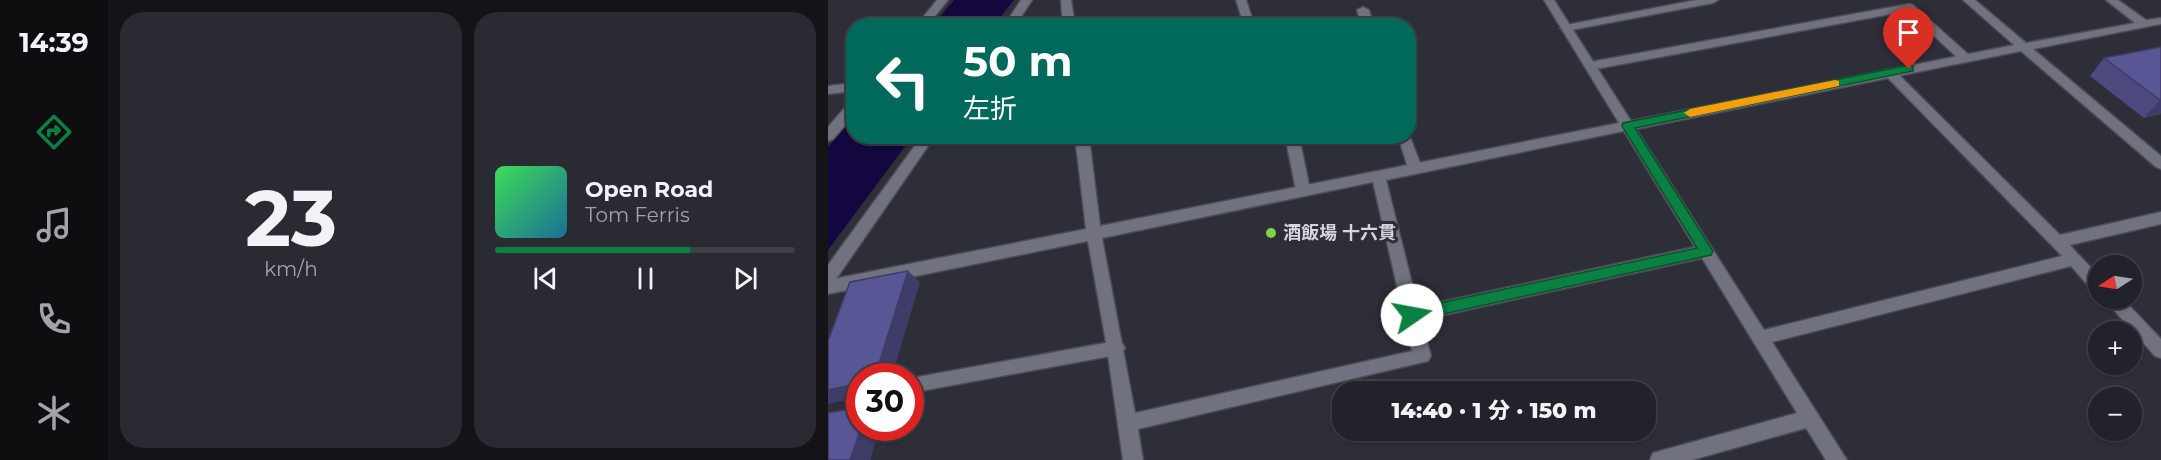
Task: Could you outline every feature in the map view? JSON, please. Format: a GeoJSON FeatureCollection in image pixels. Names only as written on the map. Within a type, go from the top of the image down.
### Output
{"type":"FeatureCollection","features":[{"type":"Feature","properties":{"kind":"street"},"geometry":{"type":"LineString","coordinates":[[928,18],[943,0]]}},
{"type":"Feature","properties":{"kind":"street"},"geometry":{"type":"LineString","coordinates":[[1015,18],[1027,0]]}},
{"type":"Feature","properties":{"kind":"street"},"geometry":{"type":"LineString","coordinates":[[1066,0],[1068,18]]}},
{"type":"Feature","properties":{"kind":"street"},"geometry":{"type":"LineString","coordinates":[[1241,0],[1246,18]]}},
{"type":"Feature","properties":{"kind":"street"},"geometry":{"type":"LineString","coordinates":[[1549,0],[1837,460]]}},
{"type":"Feature","properties":{"kind":"street"},"geometry":{"type":"LineString","coordinates":[[1566,28],[1713,0]]}},
{"type":"Feature","properties":{"kind":"street"},"geometry":{"type":"LineString","coordinates":[[1968,0],[2161,164]]}},
{"type":"Feature","properties":{"kind":"street"},"geometry":{"type":"LineString","coordinates":[[2111,0],[2144,24]]}},
{"type":"Feature","properties":{"kind":"street"},"geometry":{"type":"LineString","coordinates":[[1590,66],[1905,4],[1965,57]]}},
{"type":"Feature","properties":{"kind":"street"},"geometry":{"type":"LineString","coordinates":[[1363,10],[1366,18]]}},
{"type":"Feature","properties":{"kind":"street"},"geometry":{"type":"LineString","coordinates":[[828,287],[1965,57],[2161,21]]}},
{"type":"Feature","properties":{"kind":"street"},"geometry":{"type":"LineString","coordinates":[[1890,73],[2088,274]]}},
{"type":"Feature","properties":{"kind":"street"},"geometry":{"type":"LineString","coordinates":[[828,90],[846,88]]}},
{"type":"Feature","properties":{"kind":"street"},"geometry":{"type":"LineString","coordinates":[[828,136],[846,115]]}},
{"type":"Feature","properties":{"kind":"street"},"geometry":{"type":"LineString","coordinates":[[828,277],[923,144]]}},
{"type":"Feature","properties":{"kind":"street"},"geometry":{"type":"LineString","coordinates":[[1083,144],[1094,235],[1116,348],[1132,460]]}},
{"type":"Feature","properties":{"kind":"street"},"geometry":{"type":"LineString","coordinates":[[1294,144],[1303,190]]}},
{"type":"Feature","properties":{"kind":"street"},"geometry":{"type":"LineString","coordinates":[[1407,144],[1415,168]]}},
{"type":"Feature","properties":{"kind":"street"},"geometry":{"type":"LineString","coordinates":[[1127,423],[1422,356],[1378,176]]}},
{"type":"Feature","properties":{"kind":"street"},"geometry":{"type":"LineString","coordinates":[[2057,242],[2161,218]]}},
{"type":"Feature","properties":{"kind":"street"},"geometry":{"type":"LineString","coordinates":[[1412,315],[1706,251]]}},
{"type":"Feature","properties":{"kind":"street"},"geometry":{"type":"LineString","coordinates":[[1760,338],[2074,259]]}},
{"type":"Feature","properties":{"kind":"street"},"geometry":{"type":"LineString","coordinates":[[2121,309],[2161,351]]}},
{"type":"Feature","properties":{"kind":"street"},"geometry":{"type":"LineString","coordinates":[[924,384],[1116,348]]}},
{"type":"Feature","properties":{"kind":"street"},"geometry":{"type":"LineString","coordinates":[[1660,460],[1810,417]]}},
{"type":"Feature","properties":{"kind":"shaded area"},"geometry":{"type":"Polygon","coordinates":[[[954,0],[1014,0],[1000,18],[939,18],[954,0]]]}},
{"type":"Feature","properties":{"kind":"shaded area"},"geometry":{"type":"Polygon","coordinates":[[[846,125],[846,144],[907,144],[828,250],[828,147],[846,125]]]}},
{"type":"Feature","properties":{"kind":"building"},"geometry":{"type":"Polygon","coordinates":[[[2161,47],[2161,100],[2104,58],[2161,47]]]}},
{"type":"Feature","properties":{"kind":"building"},"geometry":{"type":"Polygon","coordinates":[[[908,271],[879,363],[846,363],[846,386],[828,390],[828,341],[850,282],[908,271]]]}},
{"type":"Feature","properties":{"kind":"building"},"geometry":{"type":"Polygon","coordinates":[[[846,410],[846,441],[857,441],[850,460],[828,460],[828,413],[846,410]]]}},
{"type":"Feature","properties":{"kind":"slow traffic"},"geometry":{"type":"LineString","coordinates":[[1690,113],[1835,84]]}},
{"type":"Feature","properties":{"kind":"place","name":"酒飯場 十六貫"},"geometry":{"type":"Point","coordinates":[1271,233]}},
{"type":"Feature","properties":{"kind":"route"},"geometry":{"type":"LineString","coordinates":[[1412,315],[1706,251],[1628,126],[1909,69]]}}]}
